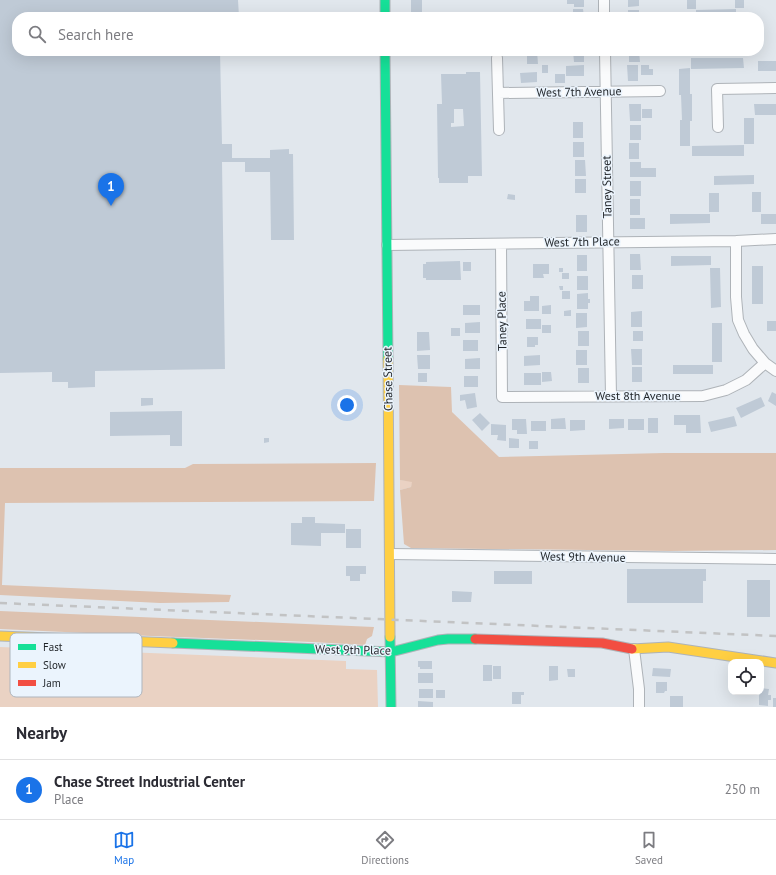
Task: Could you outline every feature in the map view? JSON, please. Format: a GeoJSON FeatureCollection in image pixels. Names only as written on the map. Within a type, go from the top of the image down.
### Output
{"type":"FeatureCollection","features":[{"type":"Feature","properties":{"kind":"street"},"geometry":{"type":"LineString","coordinates":[[385,0],[385,12]]}},
{"type":"Feature","properties":{"kind":"street"},"geometry":{"type":"LineString","coordinates":[[604,0],[604,12]]}},
{"type":"Feature","properties":{"kind":"street","name":"Chase Street"},"geometry":{"type":"LineString","coordinates":[[385,56],[392,707]]}},
{"type":"Feature","properties":{"kind":"street","name":"Taney Street"},"geometry":{"type":"LineString","coordinates":[[605,56],[611,396]]}},
{"type":"Feature","properties":{"kind":"street"},"geometry":{"type":"LineString","coordinates":[[497,58],[499,130]]}},
{"type":"Feature","properties":{"kind":"street"},"geometry":{"type":"LineString","coordinates":[[718,127],[718,89],[776,88]]}},
{"type":"Feature","properties":{"kind":"street","name":"West 7th Avenue"},"geometry":{"type":"LineString","coordinates":[[498,93],[660,91]]}},
{"type":"Feature","properties":{"kind":"street","name":"West 7th Place"},"geometry":{"type":"LineString","coordinates":[[387,245],[736,241],[776,238]]}},
{"type":"Feature","properties":{"kind":"street"},"geometry":{"type":"LineString","coordinates":[[736,241],[736,297],[738,320],[753,349],[765,363],[776,371]]}},
{"type":"Feature","properties":{"kind":"street","name":"Taney Place"},"geometry":{"type":"LineString","coordinates":[[501,244],[502,397]]}},
{"type":"Feature","properties":{"kind":"street","name":"West 8th Avenue"},"geometry":{"type":"LineString","coordinates":[[502,397],[696,396],[726,390],[746,380],[765,363]]}},
{"type":"Feature","properties":{"kind":"street","name":"West 9th Avenue"},"geometry":{"type":"LineString","coordinates":[[390,554],[776,559]]}},
{"type":"Feature","properties":{"kind":"street","name":"West 9th Place"},"geometry":{"type":"LineString","coordinates":[[0,636],[10,636]]}},
{"type":"Feature","properties":{"kind":"street","name":"West 9th Place"},"geometry":{"type":"LineString","coordinates":[[142,642],[391,652],[438,640],[491,639],[602,643],[634,649],[668,647],[776,663]]}},
{"type":"Feature","properties":{"kind":"street"},"geometry":{"type":"LineString","coordinates":[[634,649],[639,688],[639,707]]}},
{"type":"Feature","properties":{"kind":"shaded area"},"geometry":{"type":"Polygon","coordinates":[[[399,385],[451,387],[452,412],[499,457],[664,453],[776,453],[776,550],[670,551],[411,548],[404,544],[400,490],[411,487],[412,482],[400,480],[399,385]]]}},
{"type":"Feature","properties":{"kind":"shaded area"},"geometry":{"type":"Polygon","coordinates":[[[376,463],[374,501],[5,503],[2,585],[231,595],[229,602],[160,603],[0,595],[0,468],[185,468],[193,464],[376,463]]]}},
{"type":"Feature","properties":{"kind":"shaded area"},"geometry":{"type":"Polygon","coordinates":[[[400,480],[413,481],[411,487],[400,490],[400,480]]]}},
{"type":"Feature","properties":{"kind":"shaded area"},"geometry":{"type":"Polygon","coordinates":[[[0,611],[374,627],[372,636],[367,639],[365,645],[142,636],[142,633],[86,633],[0,629],[0,611]]]}},
{"type":"Feature","properties":{"kind":"shaded area"},"geometry":{"type":"Polygon","coordinates":[[[0,647],[10,647],[10,697],[142,697],[142,653],[346,661],[346,669],[377,670],[378,707],[0,707],[0,647]]]}},
{"type":"Feature","properties":{"kind":"building"},"geometry":{"type":"Polygon","coordinates":[[[0,0],[238,0],[239,12],[12,12],[12,56],[220,56],[222,144],[232,144],[232,158],[270,158],[270,150],[289,149],[289,154],[293,154],[294,240],[271,240],[270,172],[245,172],[245,162],[222,162],[225,369],[95,371],[95,387],[68,388],[68,382],[52,382],[52,372],[0,373],[0,0]]]}},
{"type":"Feature","properties":{"kind":"building"},"geometry":{"type":"Polygon","coordinates":[[[411,0],[422,0],[422,12],[411,12],[411,0]]]}},
{"type":"Feature","properties":{"kind":"building"},"geometry":{"type":"Polygon","coordinates":[[[567,0],[584,0],[584,7],[574,7],[574,4],[567,4],[567,0]]]}},
{"type":"Feature","properties":{"kind":"building"},"geometry":{"type":"Polygon","coordinates":[[[628,0],[639,0],[639,6],[628,7],[628,0]]]}},
{"type":"Feature","properties":{"kind":"building"},"geometry":{"type":"Polygon","coordinates":[[[687,0],[696,0],[696,9],[687,9],[687,0]]]}},
{"type":"Feature","properties":{"kind":"building"},"geometry":{"type":"Polygon","coordinates":[[[735,0],[744,0],[744,8],[735,8],[735,0]]]}},
{"type":"Feature","properties":{"kind":"building"},"geometry":{"type":"Polygon","coordinates":[[[573,9],[583,9],[583,12],[573,12],[573,9]]]}},
{"type":"Feature","properties":{"kind":"building"},"geometry":{"type":"Polygon","coordinates":[[[736,9],[736,12],[696,12],[696,10],[736,9]]]}},
{"type":"Feature","properties":{"kind":"building"},"geometry":{"type":"Polygon","coordinates":[[[628,10],[639,10],[639,12],[628,12],[628,10]]]}},
{"type":"Feature","properties":{"kind":"building"},"geometry":{"type":"Polygon","coordinates":[[[527,56],[537,56],[538,64],[527,64],[527,56]]]}},
{"type":"Feature","properties":{"kind":"building"},"geometry":{"type":"Polygon","coordinates":[[[573,56],[584,56],[584,62],[574,62],[573,56]]]}},
{"type":"Feature","properties":{"kind":"building"},"geometry":{"type":"Polygon","coordinates":[[[629,56],[639,56],[640,62],[629,62],[629,56]]]}},
{"type":"Feature","properties":{"kind":"building"},"geometry":{"type":"Polygon","coordinates":[[[691,58],[743,58],[744,68],[691,69],[691,58]]]}},
{"type":"Feature","properties":{"kind":"building"},"geometry":{"type":"Polygon","coordinates":[[[758,61],[776,61],[776,71],[758,71],[758,61]]]}},
{"type":"Feature","properties":{"kind":"building"},"geometry":{"type":"Polygon","coordinates":[[[542,65],[548,65],[548,73],[542,73],[542,65]]]}},
{"type":"Feature","properties":{"kind":"building"},"geometry":{"type":"Polygon","coordinates":[[[584,65],[584,76],[566,76],[566,66],[584,65]]]}},
{"type":"Feature","properties":{"kind":"building"},"geometry":{"type":"Polygon","coordinates":[[[627,65],[638,65],[638,81],[628,81],[627,65]]]}},
{"type":"Feature","properties":{"kind":"building"},"geometry":{"type":"Polygon","coordinates":[[[641,65],[649,65],[649,69],[653,69],[653,75],[641,75],[641,65]]]}},
{"type":"Feature","properties":{"kind":"building"},"geometry":{"type":"Polygon","coordinates":[[[690,68],[692,121],[690,121],[690,146],[680,146],[680,120],[682,120],[681,95],[679,95],[679,69],[690,68]]]}},
{"type":"Feature","properties":{"kind":"building"},"geometry":{"type":"Polygon","coordinates":[[[466,72],[480,72],[482,176],[468,176],[468,183],[439,183],[437,104],[442,104],[441,74],[466,74],[466,72]],[[454,109],[454,123],[451,123],[451,127],[464,126],[463,109],[454,109]]]}},
{"type":"Feature","properties":{"kind":"building"},"geometry":{"type":"Polygon","coordinates":[[[537,72],[537,82],[521,83],[520,73],[537,72]]]}},
{"type":"Feature","properties":{"kind":"building"},"geometry":{"type":"Polygon","coordinates":[[[555,74],[565,74],[565,83],[555,83],[555,74]]]}},
{"type":"Feature","properties":{"kind":"building"},"geometry":{"type":"Polygon","coordinates":[[[629,104],[641,104],[641,121],[630,121],[629,104]]]}},
{"type":"Feature","properties":{"kind":"building"},"geometry":{"type":"Polygon","coordinates":[[[754,104],[776,104],[776,115],[755,115],[754,104]]]}},
{"type":"Feature","properties":{"kind":"building"},"geometry":{"type":"Polygon","coordinates":[[[642,109],[652,109],[652,118],[642,118],[642,109]]]}},
{"type":"Feature","properties":{"kind":"building"},"geometry":{"type":"Polygon","coordinates":[[[744,118],[754,118],[754,144],[744,144],[744,118]]]}},
{"type":"Feature","properties":{"kind":"building"},"geometry":{"type":"Polygon","coordinates":[[[573,122],[583,122],[583,138],[573,138],[573,122]]]}},
{"type":"Feature","properties":{"kind":"building"},"geometry":{"type":"Polygon","coordinates":[[[630,125],[641,125],[641,140],[630,140],[630,125]]]}},
{"type":"Feature","properties":{"kind":"building"},"geometry":{"type":"Polygon","coordinates":[[[573,142],[584,142],[584,157],[573,157],[573,142]]]}},
{"type":"Feature","properties":{"kind":"building"},"geometry":{"type":"Polygon","coordinates":[[[629,143],[639,143],[639,159],[629,159],[629,143]]]}},
{"type":"Feature","properties":{"kind":"building"},"geometry":{"type":"Polygon","coordinates":[[[744,145],[744,156],[692,156],[692,146],[744,145]]]}},
{"type":"Feature","properties":{"kind":"building"},"geometry":{"type":"Polygon","coordinates":[[[575,160],[585,160],[586,176],[575,176],[575,160]]]}},
{"type":"Feature","properties":{"kind":"building"},"geometry":{"type":"Polygon","coordinates":[[[630,162],[641,162],[641,168],[656,168],[656,177],[630,177],[630,162]]]}},
{"type":"Feature","properties":{"kind":"building"},"geometry":{"type":"Polygon","coordinates":[[[754,175],[754,184],[714,185],[714,176],[754,175]]]}},
{"type":"Feature","properties":{"kind":"building"},"geometry":{"type":"Polygon","coordinates":[[[575,179],[586,179],[586,193],[575,193],[575,179]]]}},
{"type":"Feature","properties":{"kind":"building"},"geometry":{"type":"Polygon","coordinates":[[[630,181],[641,181],[641,196],[630,196],[630,181]]]}},
{"type":"Feature","properties":{"kind":"building"},"geometry":{"type":"Polygon","coordinates":[[[752,192],[761,192],[761,212],[752,212],[752,192]]]}},
{"type":"Feature","properties":{"kind":"building"},"geometry":{"type":"Polygon","coordinates":[[[709,193],[719,193],[719,212],[709,212],[709,193]]]}},
{"type":"Feature","properties":{"kind":"building"},"geometry":{"type":"Polygon","coordinates":[[[508,194],[515,195],[515,200],[507,199],[508,194]]]}},
{"type":"Feature","properties":{"kind":"building"},"geometry":{"type":"Polygon","coordinates":[[[630,199],[640,199],[640,215],[630,215],[630,199]]]}},
{"type":"Feature","properties":{"kind":"building"},"geometry":{"type":"Polygon","coordinates":[[[670,214],[710,214],[710,223],[670,224],[670,214]]]}},
{"type":"Feature","properties":{"kind":"building"},"geometry":{"type":"Polygon","coordinates":[[[761,214],[776,214],[776,224],[761,224],[761,214]]]}},
{"type":"Feature","properties":{"kind":"building"},"geometry":{"type":"Polygon","coordinates":[[[576,215],[587,215],[587,232],[576,232],[576,215]]]}},
{"type":"Feature","properties":{"kind":"building"},"geometry":{"type":"Polygon","coordinates":[[[630,218],[645,218],[645,229],[630,229],[630,218]]]}},
{"type":"Feature","properties":{"kind":"building"},"geometry":{"type":"Polygon","coordinates":[[[630,254],[640,254],[641,270],[630,270],[630,254]]]}},
{"type":"Feature","properties":{"kind":"building"},"geometry":{"type":"Polygon","coordinates":[[[577,255],[587,255],[587,271],[577,271],[577,255]]]}},
{"type":"Feature","properties":{"kind":"building"},"geometry":{"type":"Polygon","coordinates":[[[671,256],[711,256],[711,265],[671,266],[671,256]]]}},
{"type":"Feature","properties":{"kind":"building"},"geometry":{"type":"Polygon","coordinates":[[[460,261],[461,280],[426,280],[426,278],[423,278],[423,264],[426,264],[426,262],[460,261]]]}},
{"type":"Feature","properties":{"kind":"building"},"geometry":{"type":"Polygon","coordinates":[[[463,262],[471,262],[471,271],[463,271],[463,262]]]}},
{"type":"Feature","properties":{"kind":"building"},"geometry":{"type":"Polygon","coordinates":[[[533,264],[549,264],[549,274],[543,274],[544,278],[533,278],[533,264]]]}},
{"type":"Feature","properties":{"kind":"building"},"geometry":{"type":"Polygon","coordinates":[[[752,266],[763,266],[763,304],[752,304],[752,266]]]}},
{"type":"Feature","properties":{"kind":"building"},"geometry":{"type":"Polygon","coordinates":[[[559,268],[563,268],[563,272],[559,272],[559,268]]]}},
{"type":"Feature","properties":{"kind":"building"},"geometry":{"type":"Polygon","coordinates":[[[710,268],[720,268],[721,307],[711,308],[710,268]]]}},
{"type":"Feature","properties":{"kind":"building"},"geometry":{"type":"Polygon","coordinates":[[[562,273],[569,273],[569,279],[562,279],[562,273]]]}},
{"type":"Feature","properties":{"kind":"building"},"geometry":{"type":"Polygon","coordinates":[[[632,275],[643,275],[643,289],[632,289],[632,275]]]}},
{"type":"Feature","properties":{"kind":"building"},"geometry":{"type":"Polygon","coordinates":[[[577,276],[588,276],[588,290],[577,290],[577,276]]]}},
{"type":"Feature","properties":{"kind":"building"},"geometry":{"type":"Polygon","coordinates":[[[559,286],[563,286],[563,290],[560,290],[559,286]]]}},
{"type":"Feature","properties":{"kind":"building"},"geometry":{"type":"Polygon","coordinates":[[[562,291],[570,291],[570,299],[562,299],[562,291]]]}},
{"type":"Feature","properties":{"kind":"building"},"geometry":{"type":"Polygon","coordinates":[[[588,293],[590,303],[588,303],[588,309],[577,309],[577,294],[588,293]]]}},
{"type":"Feature","properties":{"kind":"building"},"geometry":{"type":"Polygon","coordinates":[[[530,296],[539,296],[539,311],[524,311],[524,301],[530,301],[530,296]]]}},
{"type":"Feature","properties":{"kind":"building"},"geometry":{"type":"Polygon","coordinates":[[[463,305],[480,305],[480,315],[463,315],[463,305]]]}},
{"type":"Feature","properties":{"kind":"building"},"geometry":{"type":"Polygon","coordinates":[[[551,305],[551,314],[542,314],[542,306],[551,305]]]}},
{"type":"Feature","properties":{"kind":"building"},"geometry":{"type":"Polygon","coordinates":[[[571,310],[571,316],[564,316],[564,311],[571,310]]]}},
{"type":"Feature","properties":{"kind":"building"},"geometry":{"type":"Polygon","coordinates":[[[642,311],[642,327],[631,327],[631,312],[642,311]]]}},
{"type":"Feature","properties":{"kind":"building"},"geometry":{"type":"Polygon","coordinates":[[[576,313],[587,313],[587,327],[576,328],[576,313]]]}},
{"type":"Feature","properties":{"kind":"building"},"geometry":{"type":"Polygon","coordinates":[[[526,319],[541,319],[541,329],[526,329],[526,319]]]}},
{"type":"Feature","properties":{"kind":"building"},"geometry":{"type":"Polygon","coordinates":[[[767,321],[776,321],[776,331],[767,331],[767,321]]]}},
{"type":"Feature","properties":{"kind":"building"},"geometry":{"type":"Polygon","coordinates":[[[480,322],[480,333],[465,333],[465,323],[480,322]]]}},
{"type":"Feature","properties":{"kind":"building"},"geometry":{"type":"Polygon","coordinates":[[[712,323],[722,323],[722,362],[712,362],[712,323]]]}},
{"type":"Feature","properties":{"kind":"building"},"geometry":{"type":"Polygon","coordinates":[[[542,325],[551,325],[551,333],[542,333],[542,325]]]}},
{"type":"Feature","properties":{"kind":"building"},"geometry":{"type":"Polygon","coordinates":[[[451,328],[460,328],[460,336],[451,336],[451,328]]]}},
{"type":"Feature","properties":{"kind":"building"},"geometry":{"type":"Polygon","coordinates":[[[578,331],[589,331],[589,346],[578,346],[578,331]]]}},
{"type":"Feature","properties":{"kind":"building"},"geometry":{"type":"Polygon","coordinates":[[[633,331],[643,331],[643,341],[633,341],[633,331]]]}},
{"type":"Feature","properties":{"kind":"building"},"geometry":{"type":"Polygon","coordinates":[[[417,332],[429,332],[430,350],[417,351],[417,332]]]}},
{"type":"Feature","properties":{"kind":"building"},"geometry":{"type":"Polygon","coordinates":[[[527,337],[538,337],[538,345],[535,345],[535,347],[527,347],[527,337]]]}},
{"type":"Feature","properties":{"kind":"building"},"geometry":{"type":"Polygon","coordinates":[[[463,340],[478,340],[478,351],[463,351],[463,340]]]}},
{"type":"Feature","properties":{"kind":"building"},"geometry":{"type":"Polygon","coordinates":[[[631,349],[642,349],[642,365],[632,365],[631,349]]]}},
{"type":"Feature","properties":{"kind":"building"},"geometry":{"type":"Polygon","coordinates":[[[576,350],[587,350],[587,365],[576,365],[576,350]]]}},
{"type":"Feature","properties":{"kind":"building"},"geometry":{"type":"Polygon","coordinates":[[[417,355],[430,355],[430,369],[418,369],[417,355]]]}},
{"type":"Feature","properties":{"kind":"building"},"geometry":{"type":"Polygon","coordinates":[[[540,355],[540,365],[524,366],[524,356],[540,355]]]}},
{"type":"Feature","properties":{"kind":"building"},"geometry":{"type":"Polygon","coordinates":[[[480,358],[480,369],[465,369],[465,359],[480,358]]]}},
{"type":"Feature","properties":{"kind":"building"},"geometry":{"type":"Polygon","coordinates":[[[673,365],[713,365],[713,374],[673,374],[673,365]]]}},
{"type":"Feature","properties":{"kind":"building"},"geometry":{"type":"Polygon","coordinates":[[[632,367],[642,367],[642,382],[632,382],[632,367]]]}},
{"type":"Feature","properties":{"kind":"building"},"geometry":{"type":"Polygon","coordinates":[[[578,368],[589,368],[589,383],[578,383],[578,368]]]}},
{"type":"Feature","properties":{"kind":"building"},"geometry":{"type":"Polygon","coordinates":[[[542,372],[551,372],[552,381],[542,382],[542,372]]]}},
{"type":"Feature","properties":{"kind":"building"},"geometry":{"type":"Polygon","coordinates":[[[418,373],[427,373],[427,382],[418,382],[418,373]]]}},
{"type":"Feature","properties":{"kind":"building"},"geometry":{"type":"Polygon","coordinates":[[[524,373],[541,373],[541,385],[524,385],[524,373]]]}},
{"type":"Feature","properties":{"kind":"building"},"geometry":{"type":"Polygon","coordinates":[[[464,376],[478,376],[478,387],[464,387],[464,376]]]}},
{"type":"Feature","properties":{"kind":"building"},"geometry":{"type":"Polygon","coordinates":[[[772,392],[776,394],[776,406],[768,401],[772,392]]]}},
{"type":"Feature","properties":{"kind":"building"},"geometry":{"type":"Polygon","coordinates":[[[475,393],[477,407],[467,409],[465,400],[460,401],[460,395],[475,393]]]}},
{"type":"Feature","properties":{"kind":"building"},"geometry":{"type":"Polygon","coordinates":[[[761,397],[765,406],[741,418],[736,408],[761,397]]]}},
{"type":"Feature","properties":{"kind":"building"},"geometry":{"type":"Polygon","coordinates":[[[141,398],[153,398],[153,405],[141,406],[141,398]]]}},
{"type":"Feature","properties":{"kind":"building"},"geometry":{"type":"Polygon","coordinates":[[[182,411],[182,446],[170,446],[170,435],[110,436],[110,412],[182,411]]]}},
{"type":"Feature","properties":{"kind":"building"},"geometry":{"type":"Polygon","coordinates":[[[480,413],[490,423],[482,431],[472,420],[480,413]]]}},
{"type":"Feature","properties":{"kind":"building"},"geometry":{"type":"Polygon","coordinates":[[[674,415],[700,415],[701,433],[686,433],[686,425],[674,425],[674,415]]]}},
{"type":"Feature","properties":{"kind":"building"},"geometry":{"type":"Polygon","coordinates":[[[734,416],[737,426],[711,432],[708,422],[734,416]]]}},
{"type":"Feature","properties":{"kind":"building"},"geometry":{"type":"Polygon","coordinates":[[[565,418],[566,429],[551,429],[551,419],[565,418]]]}},
{"type":"Feature","properties":{"kind":"building"},"geometry":{"type":"Polygon","coordinates":[[[648,418],[658,418],[658,433],[648,433],[648,418]]]}},
{"type":"Feature","properties":{"kind":"building"},"geometry":{"type":"Polygon","coordinates":[[[512,419],[526,419],[527,434],[517,434],[517,430],[512,430],[512,419]]]}},
{"type":"Feature","properties":{"kind":"building"},"geometry":{"type":"Polygon","coordinates":[[[609,419],[624,419],[624,428],[609,429],[609,419]]]}},
{"type":"Feature","properties":{"kind":"building"},"geometry":{"type":"Polygon","coordinates":[[[628,419],[644,419],[644,430],[628,430],[628,419]]]}},
{"type":"Feature","properties":{"kind":"building"},"geometry":{"type":"Polygon","coordinates":[[[570,420],[585,420],[585,430],[570,431],[570,420]]]}},
{"type":"Feature","properties":{"kind":"building"},"geometry":{"type":"Polygon","coordinates":[[[531,421],[546,421],[546,431],[531,431],[531,421]]]}},
{"type":"Feature","properties":{"kind":"building"},"geometry":{"type":"Polygon","coordinates":[[[491,424],[506,425],[506,441],[497,440],[498,435],[491,435],[491,424]]]}},
{"type":"Feature","properties":{"kind":"building"},"geometry":{"type":"Polygon","coordinates":[[[264,438],[269,438],[269,442],[264,443],[264,438]]]}},
{"type":"Feature","properties":{"kind":"building"},"geometry":{"type":"Polygon","coordinates":[[[509,438],[519,439],[519,448],[509,448],[509,438]]]}},
{"type":"Feature","properties":{"kind":"building"},"geometry":{"type":"Polygon","coordinates":[[[529,441],[538,441],[538,449],[529,449],[529,441]]]}},
{"type":"Feature","properties":{"kind":"building"},"geometry":{"type":"Polygon","coordinates":[[[302,517],[315,517],[315,523],[345,524],[345,533],[321,533],[321,546],[291,545],[291,523],[302,523],[302,517]]]}},
{"type":"Feature","properties":{"kind":"building"},"geometry":{"type":"Polygon","coordinates":[[[346,529],[361,529],[361,548],[346,548],[346,529]]]}},
{"type":"Feature","properties":{"kind":"building"},"geometry":{"type":"Polygon","coordinates":[[[346,566],[366,566],[366,574],[360,574],[360,581],[350,581],[350,576],[346,576],[346,566]]]}},
{"type":"Feature","properties":{"kind":"building"},"geometry":{"type":"Polygon","coordinates":[[[627,569],[706,569],[706,581],[703,581],[703,603],[627,603],[627,569]]]}},
{"type":"Feature","properties":{"kind":"building"},"geometry":{"type":"Polygon","coordinates":[[[494,571],[532,571],[532,584],[494,584],[494,571]]]}},
{"type":"Feature","properties":{"kind":"building"},"geometry":{"type":"Polygon","coordinates":[[[747,580],[770,580],[770,617],[747,617],[747,580]]]}},
{"type":"Feature","properties":{"kind":"building"},"geometry":{"type":"Polygon","coordinates":[[[452,591],[472,592],[471,602],[452,602],[452,591]]]}},
{"type":"Feature","properties":{"kind":"building"},"geometry":{"type":"Polygon","coordinates":[[[418,661],[432,661],[432,669],[420,669],[420,667],[418,667],[418,661]]]}},
{"type":"Feature","properties":{"kind":"building"},"geometry":{"type":"Polygon","coordinates":[[[483,665],[492,665],[492,681],[483,681],[483,665]]]}},
{"type":"Feature","properties":{"kind":"building"},"geometry":{"type":"Polygon","coordinates":[[[493,666],[501,666],[501,679],[493,679],[493,666]]]}},
{"type":"Feature","properties":{"kind":"building"},"geometry":{"type":"Polygon","coordinates":[[[549,666],[558,666],[558,680],[549,681],[549,666]]]}},
{"type":"Feature","properties":{"kind":"building"},"geometry":{"type":"Polygon","coordinates":[[[653,668],[671,669],[670,677],[652,676],[653,668]]]}},
{"type":"Feature","properties":{"kind":"building"},"geometry":{"type":"Polygon","coordinates":[[[567,669],[575,669],[575,677],[568,677],[567,669]]]}},
{"type":"Feature","properties":{"kind":"building"},"geometry":{"type":"Polygon","coordinates":[[[418,673],[433,673],[433,683],[418,683],[418,673]]]}},
{"type":"Feature","properties":{"kind":"building"},"geometry":{"type":"Polygon","coordinates":[[[656,682],[667,682],[667,691],[664,693],[656,693],[656,682]]]}},
{"type":"Feature","properties":{"kind":"building"},"geometry":{"type":"Polygon","coordinates":[[[764,688],[769,689],[768,695],[771,695],[771,700],[768,700],[768,706],[759,705],[759,695],[764,695],[764,688]]]}},
{"type":"Feature","properties":{"kind":"building"},"geometry":{"type":"Polygon","coordinates":[[[419,689],[433,689],[433,698],[419,698],[419,689]]]}},
{"type":"Feature","properties":{"kind":"building"},"geometry":{"type":"Polygon","coordinates":[[[436,690],[445,690],[445,698],[436,698],[436,690]]]}},
{"type":"Feature","properties":{"kind":"building"},"geometry":{"type":"Polygon","coordinates":[[[512,692],[524,692],[524,695],[521,695],[521,704],[512,704],[512,692]]]}},
{"type":"Feature","properties":{"kind":"building"},"geometry":{"type":"Polygon","coordinates":[[[670,696],[683,696],[683,707],[670,707],[670,696]]]}},
{"type":"Feature","properties":{"kind":"building"},"geometry":{"type":"Polygon","coordinates":[[[773,698],[776,698],[776,707],[773,707],[773,698]]]}},
{"type":"Feature","properties":{"kind":"building"},"geometry":{"type":"Polygon","coordinates":[[[418,701],[433,702],[433,707],[418,707],[418,701]]]}},
{"type":"Feature","properties":{"kind":"railway"},"geometry":{"type":"LineString","coordinates":[[0,603],[776,636]]}},
{"type":"Feature","properties":{"kind":"traffic: fast"},"geometry":{"type":"LineString","coordinates":[[385,0],[385,12]]}},
{"type":"Feature","properties":{"kind":"traffic: fast"},"geometry":{"type":"LineString","coordinates":[[385,56],[388,359]]}},
{"type":"Feature","properties":{"kind":"traffic: fast"},"geometry":{"type":"LineString","coordinates":[[390,637],[391,707]]}},
{"type":"Feature","properties":{"kind":"traffic: fast"},"geometry":{"type":"LineString","coordinates":[[173,643],[391,652],[438,640],[475,639]]}},
{"type":"Feature","properties":{"kind":"traffic: slow"},"geometry":{"type":"LineString","coordinates":[[388,359],[390,637]]}},
{"type":"Feature","properties":{"kind":"traffic: slow"},"geometry":{"type":"LineString","coordinates":[[0,636],[10,636]]}},
{"type":"Feature","properties":{"kind":"traffic: slow"},"geometry":{"type":"LineString","coordinates":[[142,642],[173,643]]}},
{"type":"Feature","properties":{"kind":"traffic: slow"},"geometry":{"type":"LineString","coordinates":[[632,649],[668,647],[776,663]]}},
{"type":"Feature","properties":{"kind":"traffic: jam"},"geometry":{"type":"LineString","coordinates":[[475,639],[602,643],[632,649]]}},
{"type":"Feature","properties":{"kind":"place","name":"Chase Street Industrial Center"},"geometry":{"type":"Point","coordinates":[111,206]}}]}
